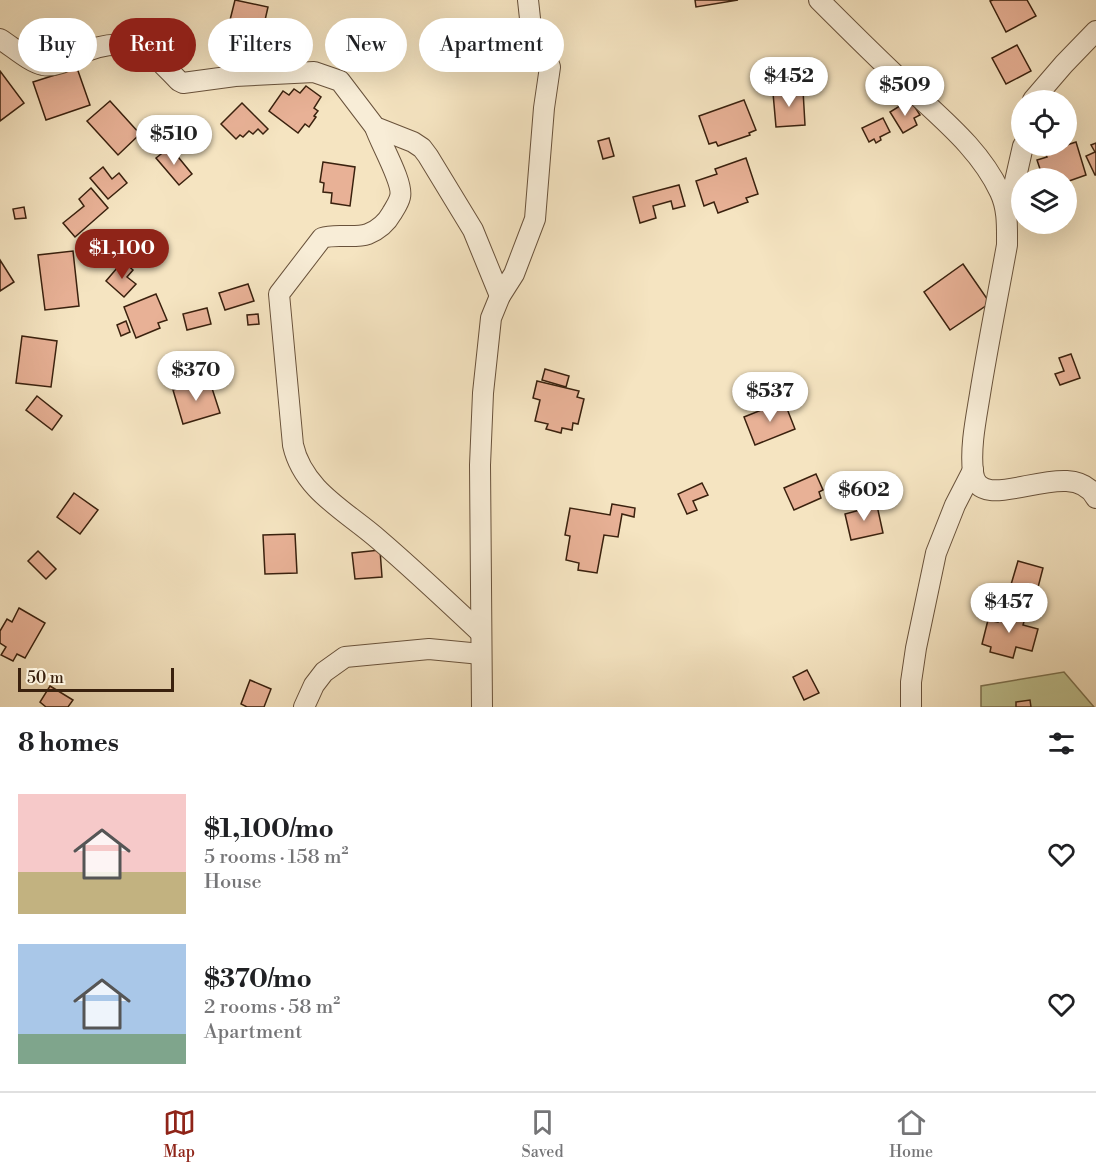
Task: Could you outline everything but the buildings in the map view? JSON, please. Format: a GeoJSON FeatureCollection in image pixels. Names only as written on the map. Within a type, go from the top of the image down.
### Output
{"type":"FeatureCollection","features":[{"type":"Feature","properties":{"kind":"street"},"geometry":{"type":"LineString","coordinates":[[482,707],[480,465],[483,393],[491,318],[500,296],[514,274],[535,219],[544,108],[550,68],[546,56],[532,37],[528,0]]}},
{"type":"Feature","properties":{"kind":"street"},"geometry":{"type":"LineString","coordinates":[[819,0],[970,146],[985,164],[1001,194],[1007,215]]}},
{"type":"Feature","properties":{"kind":"street"},"geometry":{"type":"LineString","coordinates":[[1042,90],[1096,31]]}},
{"type":"Feature","properties":{"kind":"street"},"geometry":{"type":"LineString","coordinates":[[0,39],[42,65],[62,64],[92,48],[130,45],[156,57],[183,83],[235,76],[314,72],[340,81],[375,127],[399,181],[401,191],[400,198],[382,226],[366,235],[322,238],[279,294],[296,458],[319,492],[379,539],[481,633]]}},
{"type":"Feature","properties":{"kind":"street"},"geometry":{"type":"LineString","coordinates":[[375,127],[422,147],[473,230],[500,296]]}},
{"type":"Feature","properties":{"kind":"street"},"geometry":{"type":"LineString","coordinates":[[1021,156],[1007,215],[1007,245],[975,428],[972,470],[981,488],[991,491],[1046,482],[1074,481],[1082,482],[1089,487],[1096,498]]}},
{"type":"Feature","properties":{"kind":"street"},"geometry":{"type":"LineString","coordinates":[[911,707],[911,682],[916,648],[936,553],[972,470]]}},
{"type":"Feature","properties":{"kind":"street"},"geometry":{"type":"LineString","coordinates":[[304,707],[314,685],[324,672],[345,657],[429,649],[481,654]]}},
{"type":"Feature","properties":{"kind":"green space"},"geometry":{"type":"Polygon","coordinates":[[[1064,672],[1094,707],[981,707],[981,686],[1064,672]]]}}]}
